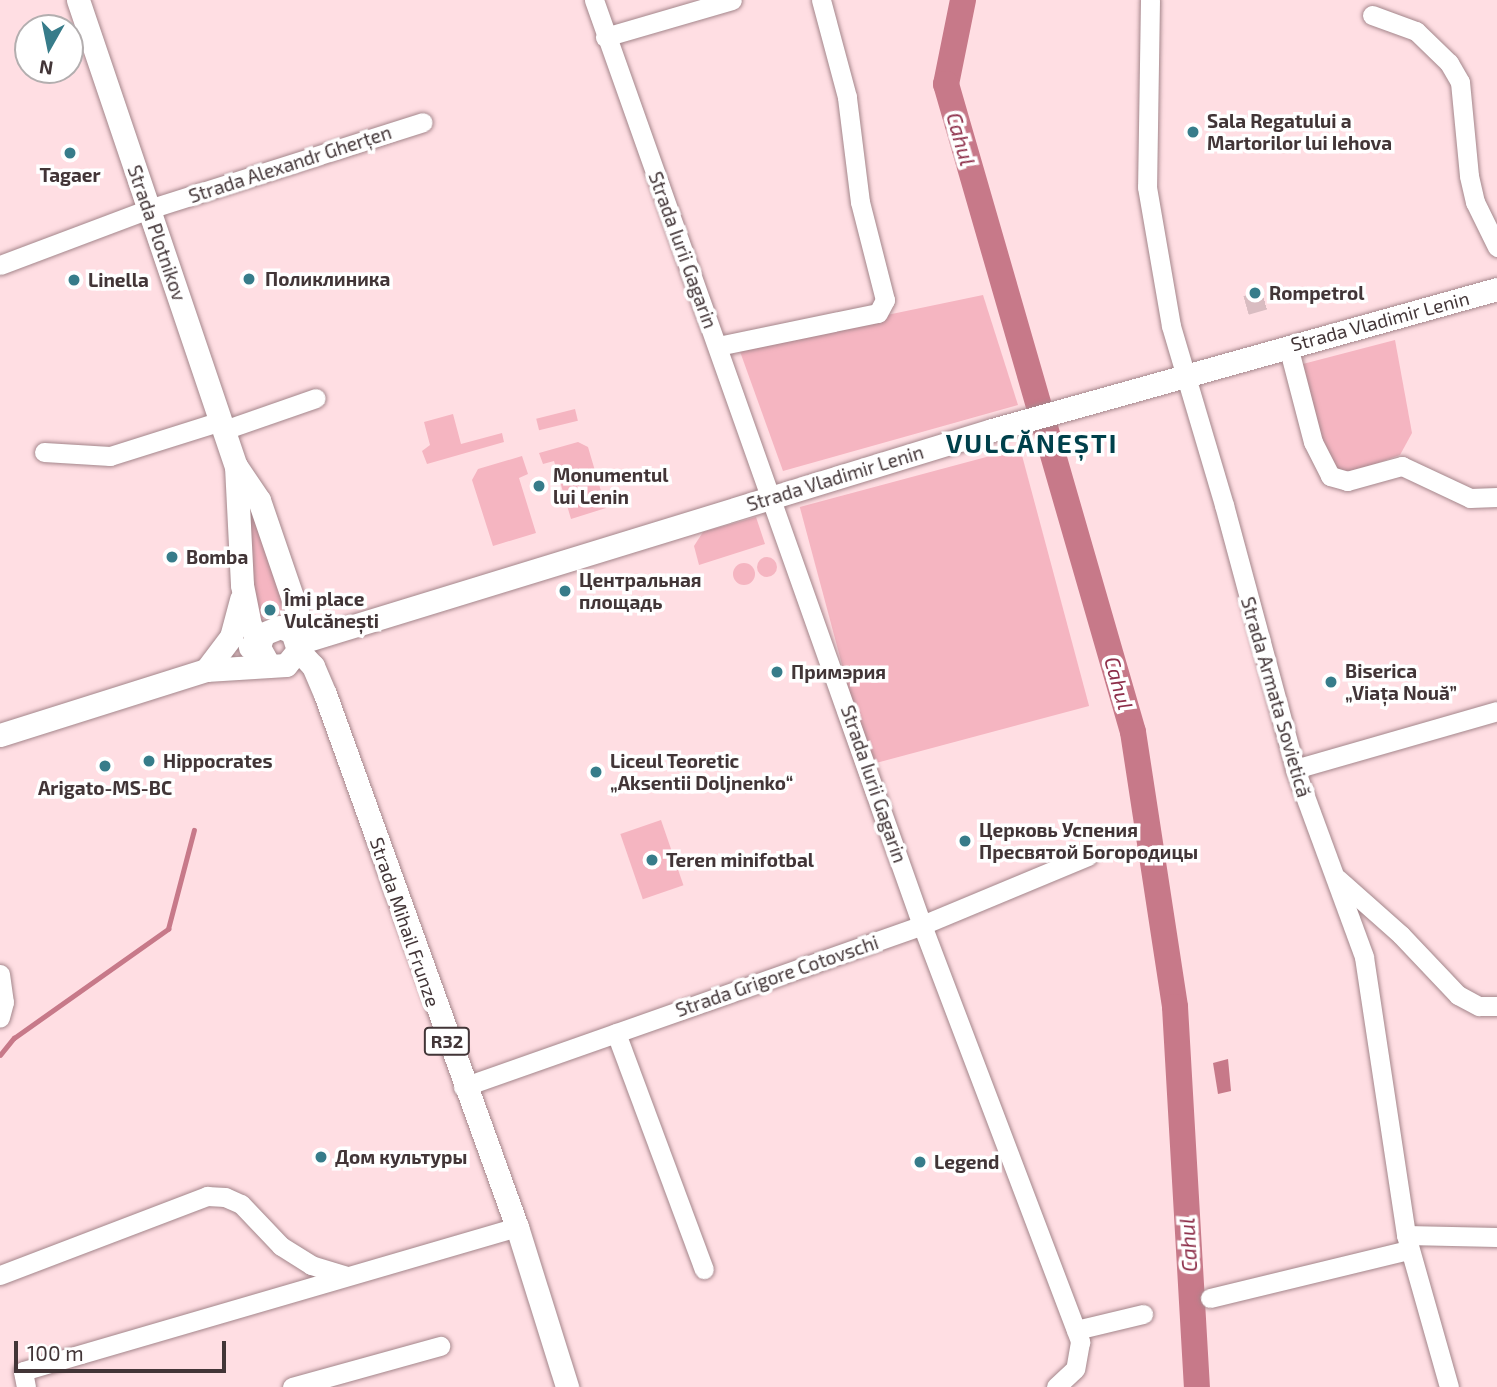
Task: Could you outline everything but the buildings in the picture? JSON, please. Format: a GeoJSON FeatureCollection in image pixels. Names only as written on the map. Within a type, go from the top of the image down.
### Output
{"type":"FeatureCollection","features":[{"type":"Feature","properties":{"kind":"main road","name":"Strada Plotnikov"},"geometry":{"type":"LineString","coordinates":[[78,0],[236,467],[242,585],[250,625],[282,652],[297,611],[259,500],[236,467]]}},
{"type":"Feature","properties":{"kind":"main road","name":"Strada Vladimir Lenin"},"geometry":{"type":"LineString","coordinates":[[0,735],[206,670],[282,652],[772,496],[992,430],[1497,289]]}},
{"type":"Feature","properties":{"kind":"main road"},"geometry":{"type":"LineString","coordinates":[[206,670],[235,626],[242,585]]}},
{"type":"Feature","properties":{"kind":"main road","name":"Strada Mihail Frunze"},"geometry":{"type":"LineString","coordinates":[[282,652],[313,666],[325,694],[463,1087],[517,1227],[567,1387]]}},
{"type":"Feature","properties":{"kind":"street","name":"Strada Iurii Gagarin"},"geometry":{"type":"LineString","coordinates":[[594,0],[922,925],[1076,1330],[1080,1349],[1075,1369],[1055,1387]]}},
{"type":"Feature","properties":{"kind":"street"},"geometry":{"type":"LineString","coordinates":[[605,37],[732,0]]}},
{"type":"Feature","properties":{"kind":"street"},"geometry":{"type":"LineString","coordinates":[[718,346],[878,313],[885,300],[860,202],[847,97],[821,0]]}},
{"type":"Feature","properties":{"kind":"street","name":"Strada Armata Sovietică"},"geometry":{"type":"LineString","coordinates":[[1150,0],[1147,187],[1171,326],[1224,505],[1295,769],[1364,957],[1407,1242],[1449,1387]]}},
{"type":"Feature","properties":{"kind":"street"},"geometry":{"type":"LineString","coordinates":[[1372,15],[1416,31],[1449,63],[1461,82],[1469,176],[1491,225],[1497,247]]}},
{"type":"Feature","properties":{"kind":"street","name":"Strada Alexandr Gherțen"},"geometry":{"type":"LineString","coordinates":[[0,265],[149,209],[423,122]]}},
{"type":"Feature","properties":{"kind":"street"},"geometry":{"type":"LineString","coordinates":[[1288,346],[1313,442],[1330,476],[1347,481],[1402,466],[1470,498],[1496,497]]}},
{"type":"Feature","properties":{"kind":"street"},"geometry":{"type":"LineString","coordinates":[[44,452],[110,457],[316,398]]}},
{"type":"Feature","properties":{"kind":"street"},"geometry":{"type":"LineString","coordinates":[[1295,769],[1497,711]]}},
{"type":"Feature","properties":{"kind":"street","name":"Strada Grigore Cotovschi"},"geometry":{"type":"LineString","coordinates":[[463,1087],[922,925],[1088,856]]}},
{"type":"Feature","properties":{"kind":"street"},"geometry":{"type":"LineString","coordinates":[[1333,875],[1401,935],[1458,995],[1479,1006],[1497,1006]]}},
{"type":"Feature","properties":{"kind":"street"},"geometry":{"type":"LineString","coordinates":[[0,974],[4,1002],[0,1017]]}},
{"type":"Feature","properties":{"kind":"street"},"geometry":{"type":"LineString","coordinates":[[616,1033],[704,1269]]}},
{"type":"Feature","properties":{"kind":"street"},"geometry":{"type":"LineString","coordinates":[[0,1275],[207,1196],[225,1197],[241,1204],[282,1246],[311,1265],[346,1276]]}},
{"type":"Feature","properties":{"kind":"street"},"geometry":{"type":"LineString","coordinates":[[26,1387],[23,1371],[517,1227]]}},
{"type":"Feature","properties":{"kind":"street"},"geometry":{"type":"LineString","coordinates":[[1210,1298],[1407,1242],[1497,1237]]}},
{"type":"Feature","properties":{"kind":"street"},"geometry":{"type":"LineString","coordinates":[[1076,1330],[1143,1314]]}},
{"type":"Feature","properties":{"kind":"street"},"geometry":{"type":"LineString","coordinates":[[292,1387],[440,1346]]}},
{"type":"Feature","properties":{"kind":"shaded area"},"geometry":{"type":"Polygon","coordinates":[[[983,295],[1018,405],[783,471],[738,346],[983,295]]]}},
{"type":"Feature","properties":{"kind":"shaded area"},"geometry":{"type":"Polygon","coordinates":[[[1395,340],[1412,433],[1400,455],[1341,476],[1318,443],[1299,365],[1395,340]]]}},
{"type":"Feature","properties":{"kind":"shaded area"},"geometry":{"type":"Polygon","coordinates":[[[575,409],[578,421],[539,430],[536,419],[575,409]]]}},
{"type":"Feature","properties":{"kind":"shaded area"},"geometry":{"type":"Polygon","coordinates":[[[453,414],[461,444],[502,433],[504,442],[427,464],[422,451],[430,445],[424,422],[453,414]]]}},
{"type":"Feature","properties":{"kind":"shaded area"},"geometry":{"type":"Polygon","coordinates":[[[578,442],[588,447],[606,508],[571,519],[554,461],[543,464],[539,453],[578,442]]]}},
{"type":"Feature","properties":{"kind":"shaded area"},"geometry":{"type":"Polygon","coordinates":[[[1020,448],[1089,706],[869,765],[800,507],[1020,448]]]}},
{"type":"Feature","properties":{"kind":"shaded area"},"geometry":{"type":"Polygon","coordinates":[[[522,456],[528,474],[519,478],[536,533],[493,546],[472,480],[478,469],[522,456]]]}},
{"type":"Feature","properties":{"kind":"shaded area"},"geometry":{"type":"Polygon","coordinates":[[[246,493],[288,613],[277,612],[254,622],[246,493]]]}},
{"type":"Feature","properties":{"kind":"shaded area"},"geometry":{"type":"Polygon","coordinates":[[[756,517],[765,544],[699,565],[694,546],[703,532],[756,517]]]}},
{"type":"Feature","properties":{"kind":"shaded area"},"geometry":{"type":"Polygon","coordinates":[[[767,557],[774,560],[777,567],[774,574],[767,577],[760,574],[757,567],[760,560],[767,557]]]}},
{"type":"Feature","properties":{"kind":"shaded area"},"geometry":{"type":"Polygon","coordinates":[[[744,563],[752,566],[755,574],[752,582],[744,585],[736,582],[733,574],[736,566],[744,563]]]}},
{"type":"Feature","properties":{"kind":"shaded area","name":"Teren minifotbal"},"geometry":{"type":"Polygon","coordinates":[[[661,820],[683,885],[643,899],[620,834],[661,820]]]}},
{"type":"Feature","properties":{"kind":"shaded area"},"geometry":{"type":"Polygon","coordinates":[[[1228,1059],[1231,1091],[1218,1094],[1213,1063],[1228,1059]]]}},
{"type":"Feature","properties":{"kind":"waterway","name":"Cahul"},"geometry":{"type":"LineString","coordinates":[[963,0],[946,84],[1133,732],[1175,1007],[1197,1387]]}},
{"type":"Feature","properties":{"kind":"waterway"},"geometry":{"type":"LineString","coordinates":[[0,1055],[14,1038],[168,929],[194,830]]}},
{"type":"Feature","properties":{"kind":"tunnel"},"geometry":{"type":"LineString","coordinates":[[1246,305],[1270,298]]}},
{"type":"Feature","properties":{"kind":"place","name":"Sala Regatului a Martorilor lui Iehova"},"geometry":{"type":"Point","coordinates":[1193,132]}},
{"type":"Feature","properties":{"kind":"place","name":"Tagaer"},"geometry":{"type":"Point","coordinates":[70,153]}},
{"type":"Feature","properties":{"kind":"place","name":"Поликлиника"},"geometry":{"type":"Point","coordinates":[249,279]}},
{"type":"Feature","properties":{"kind":"place","name":"Linella"},"geometry":{"type":"Point","coordinates":[74,280]}},
{"type":"Feature","properties":{"kind":"place","name":"Rompetrol"},"geometry":{"type":"Point","coordinates":[1255,293]}},
{"type":"Feature","properties":{"kind":"place","name":"Monumentul lui Lenin"},"geometry":{"type":"Point","coordinates":[539,486]}},
{"type":"Feature","properties":{"kind":"place","name":"Bomba"},"geometry":{"type":"Point","coordinates":[172,557]}},
{"type":"Feature","properties":{"kind":"place","name":"Центральная площадь"},"geometry":{"type":"Point","coordinates":[565,591]}},
{"type":"Feature","properties":{"kind":"place","name":"Îmi place Vulcănești"},"geometry":{"type":"Point","coordinates":[270,610]}},
{"type":"Feature","properties":{"kind":"place","name":"Примэрия"},"geometry":{"type":"Point","coordinates":[777,672]}},
{"type":"Feature","properties":{"kind":"place","name":"Biserica „Viața Nouă”"},"geometry":{"type":"Point","coordinates":[1331,682]}},
{"type":"Feature","properties":{"kind":"place","name":"Hippocrates"},"geometry":{"type":"Point","coordinates":[149,761]}},
{"type":"Feature","properties":{"kind":"place","name":"Arigato-MS-BC"},"geometry":{"type":"Point","coordinates":[105,766]}},
{"type":"Feature","properties":{"kind":"place","name":"Liceul Teoretic „Aksentii Doljnenko“"},"geometry":{"type":"Point","coordinates":[596,772]}},
{"type":"Feature","properties":{"kind":"place","name":"Церковь Успения Пресвятой Богородицы"},"geometry":{"type":"Point","coordinates":[965,841]}},
{"type":"Feature","properties":{"kind":"place","name":"Teren minifotbal"},"geometry":{"type":"Point","coordinates":[652,860]}},
{"type":"Feature","properties":{"kind":"place","name":"Дом культуры"},"geometry":{"type":"Point","coordinates":[321,1157]}},
{"type":"Feature","properties":{"kind":"place","name":"Legend"},"geometry":{"type":"Point","coordinates":[920,1162]}},
{"type":"Feature","properties":{"kind":"district","name":"VULCĂNEȘTI"},"geometry":{"type":"Point","coordinates":[1032,443]}}]}
